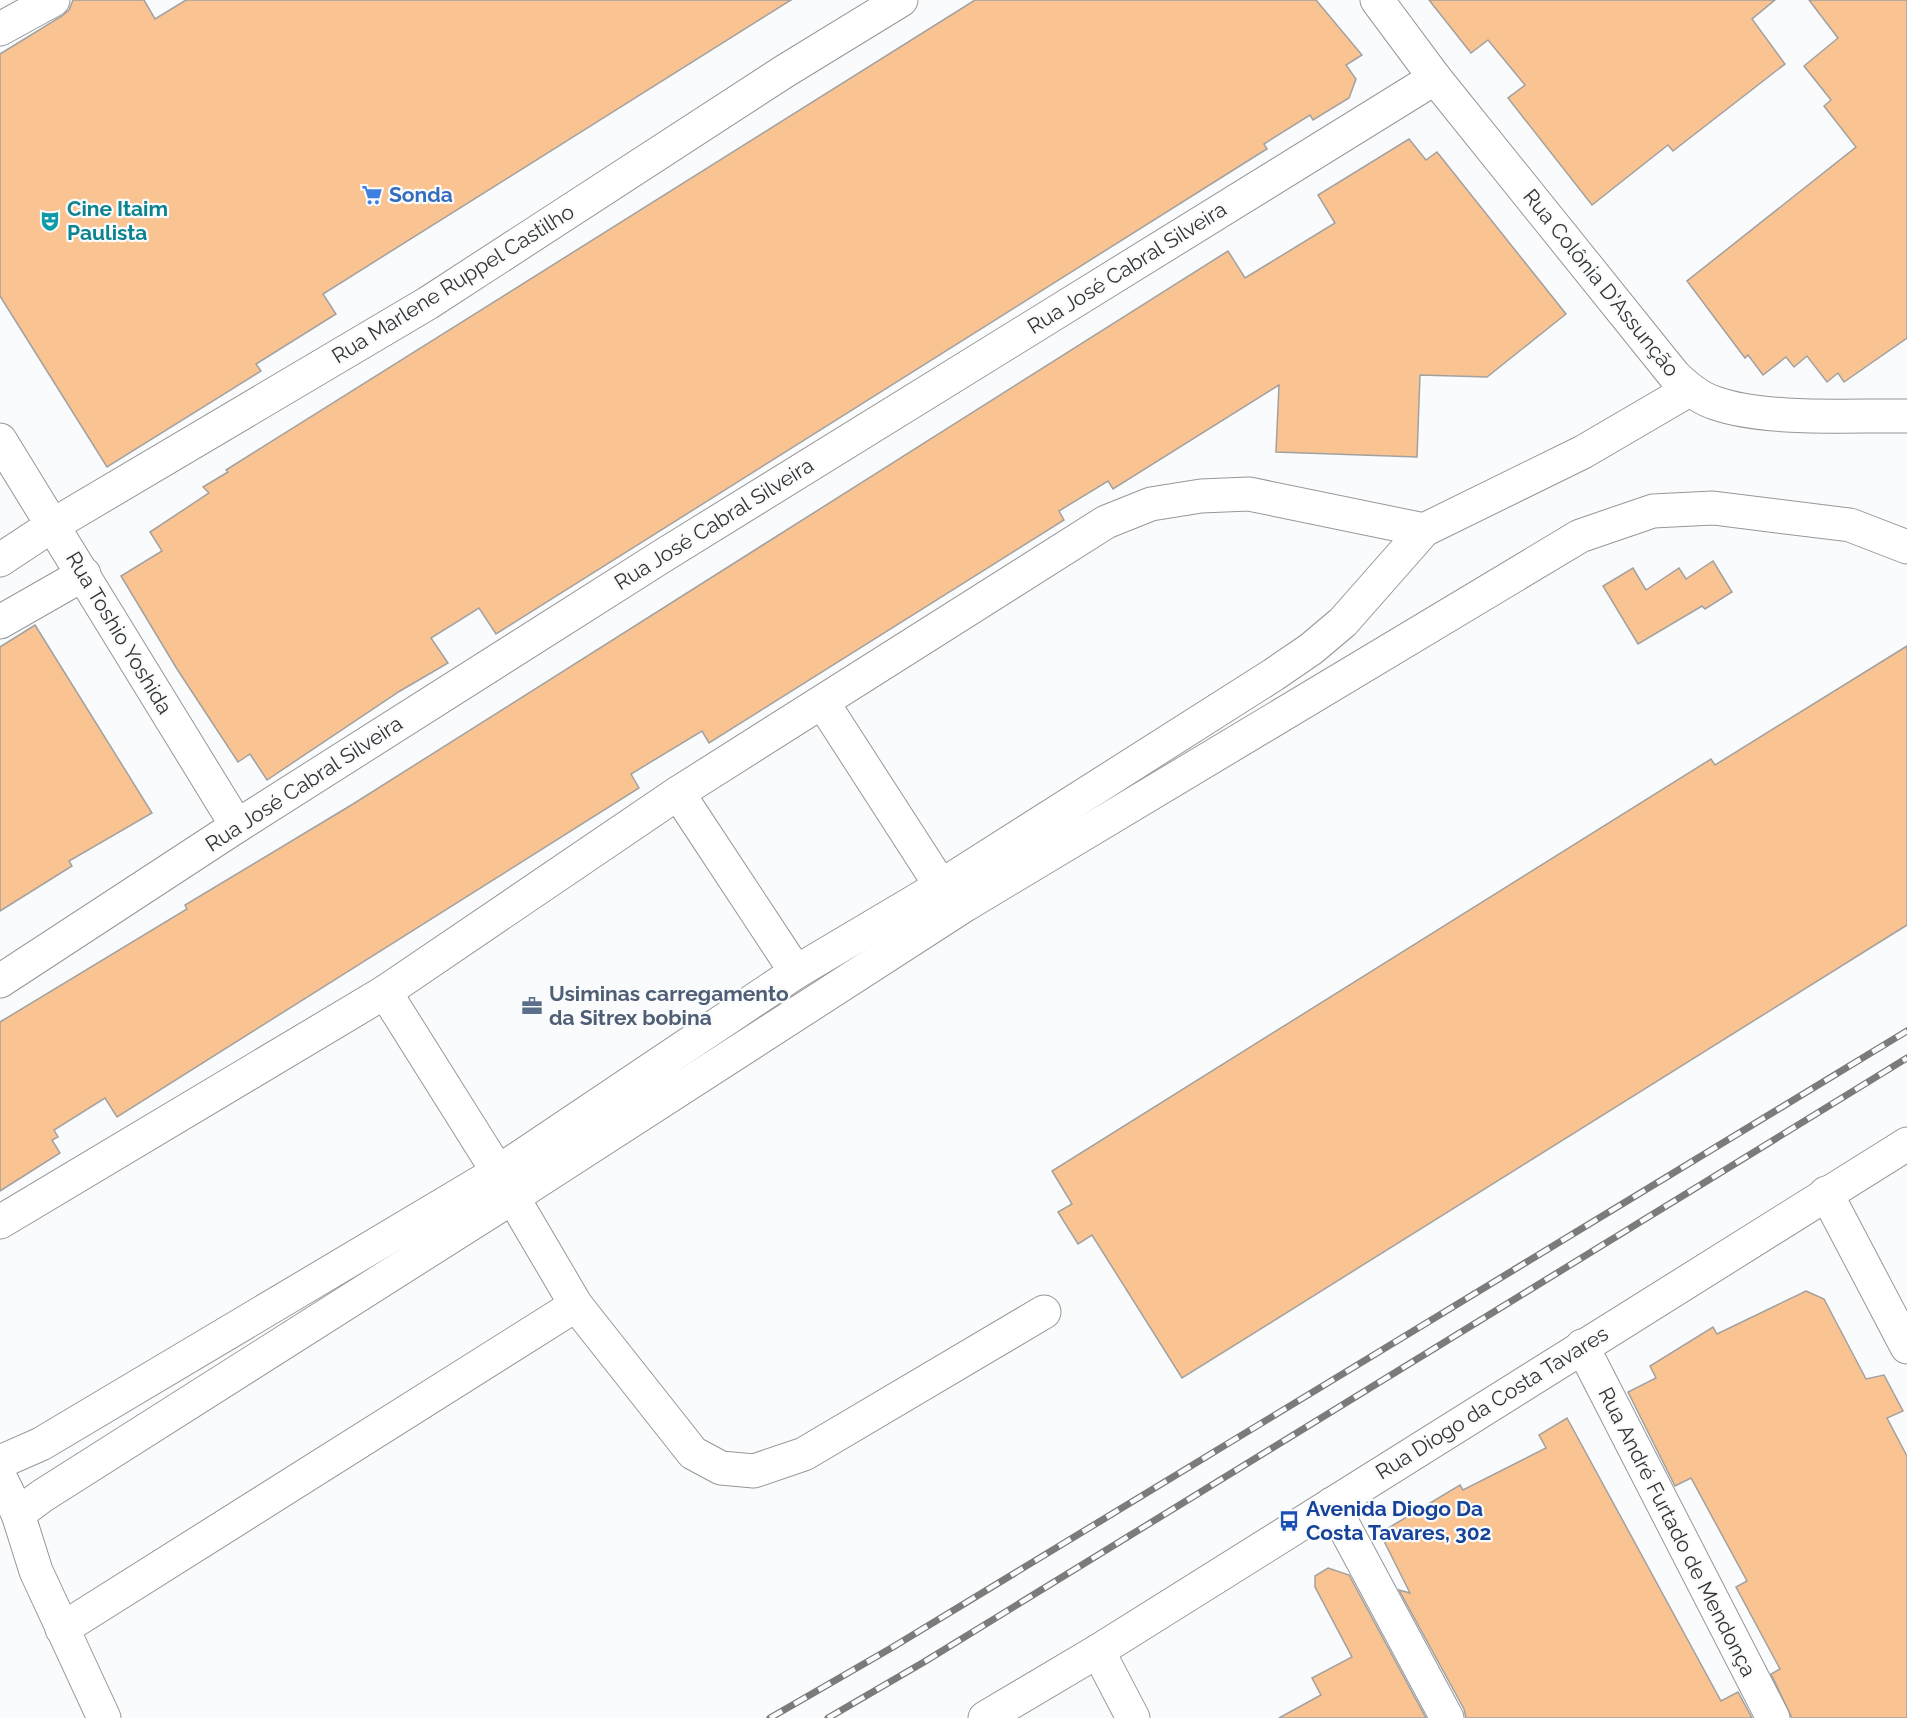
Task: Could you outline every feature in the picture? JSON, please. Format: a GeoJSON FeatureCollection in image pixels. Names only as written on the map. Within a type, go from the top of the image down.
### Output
{"type":"FeatureCollection","features":[{"type":"Feature","properties":{"kind":"street"},"geometry":{"type":"LineString","coordinates":[[0,29],[53,0]]}},
{"type":"Feature","properties":{"kind":"street","name":"Rua Marlene Ruppel Castilho"},"geometry":{"type":"LineString","coordinates":[[0,560],[53,525],[428,303],[785,71],[901,0]]}},
{"type":"Feature","properties":{"kind":"street","name":"Rua Colônia D'Assunção"},"geometry":{"type":"LineString","coordinates":[[1377,0],[1435,78],[1674,375],[1689,390],[1713,403],[1749,412],[1907,416]]}},
{"type":"Feature","properties":{"kind":"street","name":"Rua José Cabral Silveira"},"geometry":{"type":"LineString","coordinates":[[0,981],[237,826],[664,555],[1435,78]]}},
{"type":"Feature","properties":{"kind":"street"},"geometry":{"type":"LineString","coordinates":[[18,1514],[506,1184],[796,972],[941,886],[1311,649],[1343,622],[1424,530],[1583,452],[1689,390]]}},
{"type":"Feature","properties":{"kind":"street","name":"Rua Toshio Yoshida"},"geometry":{"type":"LineString","coordinates":[[0,441],[84,574],[237,826]]}},
{"type":"Feature","properties":{"kind":"street"},"geometry":{"type":"LineString","coordinates":[[0,1222],[385,992],[678,793],[1106,522],[1151,504],[1201,496],[1249,494],[1424,530]]}},
{"type":"Feature","properties":{"kind":"street"},"geometry":{"type":"LineString","coordinates":[[0,1462],[41,1444],[506,1184],[1580,536],[1653,512],[1713,508],[1850,525],[1907,547]]}},
{"type":"Feature","properties":{"kind":"street"},"geometry":{"type":"LineString","coordinates":[[0,622],[84,574]]}},
{"type":"Feature","properties":{"kind":"street"},"geometry":{"type":"LineString","coordinates":[[823,703],[941,886]]}},
{"type":"Feature","properties":{"kind":"street"},"geometry":{"type":"LineString","coordinates":[[678,793],[796,972]]}},
{"type":"Feature","properties":{"kind":"street"},"geometry":{"type":"LineString","coordinates":[[385,992],[506,1184],[576,1305],[693,1454],[721,1468],[754,1471],[804,1454],[1044,1312]]}},
{"type":"Feature","properties":{"kind":"street","name":"Rua Diogo da Costa Tavares"},"geometry":{"type":"LineString","coordinates":[[985,1718],[1332,1504],[1826,1192],[1907,1144]]}},
{"type":"Feature","properties":{"kind":"street"},"geometry":{"type":"LineString","coordinates":[[1826,1192],[1907,1347]]}},
{"type":"Feature","properties":{"kind":"street"},"geometry":{"type":"LineString","coordinates":[[62,1629],[576,1305]]}},
{"type":"Feature","properties":{"kind":"street","name":"Rua André Furtado de Mendonça"},"geometry":{"type":"LineString","coordinates":[[1582,1346],[1773,1718]]}},
{"type":"Feature","properties":{"kind":"street"},"geometry":{"type":"LineString","coordinates":[[0,1477],[18,1514],[36,1571],[104,1718]]}},
{"type":"Feature","properties":{"kind":"street"},"geometry":{"type":"LineString","coordinates":[[1332,1504],[1447,1718]]}},
{"type":"Feature","properties":{"kind":"street"},"geometry":{"type":"LineString","coordinates":[[1098,1650],[1133,1718]]}},
{"type":"Feature","properties":{"kind":"building"},"geometry":{"type":"Polygon","coordinates":[[[73,0],[144,0],[155,19],[186,0],[791,0],[323,294],[336,314],[256,364],[261,371],[107,467],[0,296],[0,54],[62,16],[69,10],[73,0]]]}},
{"type":"Feature","properties":{"kind":"building"},"geometry":{"type":"Polygon","coordinates":[[[975,0],[1316,0],[1362,55],[1346,65],[1356,79],[1349,98],[1313,120],[1310,115],[1264,144],[1267,149],[496,634],[479,608],[431,638],[448,663],[400,691],[267,780],[250,754],[238,762],[177,669],[121,576],[162,551],[150,532],[209,493],[203,487],[228,472],[226,470],[975,0]]]}},
{"type":"Feature","properties":{"kind":"building"},"geometry":{"type":"Polygon","coordinates":[[[1429,0],[1775,0],[1752,19],[1785,64],[1673,151],[1668,145],[1592,205],[1508,98],[1525,85],[1488,40],[1471,53],[1429,0]]]}},
{"type":"Feature","properties":{"kind":"building"},"geometry":{"type":"Polygon","coordinates":[[[1809,0],[1907,0],[1907,338],[1844,382],[1838,373],[1827,382],[1807,356],[1794,367],[1786,357],[1763,375],[1748,355],[1745,358],[1687,281],[1856,147],[1824,106],[1831,100],[1804,66],[1838,38],[1809,0]]]}},
{"type":"Feature","properties":{"kind":"building"},"geometry":{"type":"Polygon","coordinates":[[[1409,139],[1426,160],[1437,152],[1566,314],[1487,377],[1420,375],[1417,457],[1276,452],[1279,385],[1113,489],[1108,481],[1059,511],[1064,520],[709,743],[702,731],[631,774],[639,788],[117,1117],[105,1098],[54,1130],[58,1137],[52,1140],[60,1153],[0,1191],[0,1022],[187,909],[185,905],[353,804],[1228,251],[1245,278],[1335,223],[1318,195],[1409,139]]]}},
{"type":"Feature","properties":{"kind":"building"},"geometry":{"type":"Polygon","coordinates":[[[1713,561],[1732,592],[1705,609],[1702,606],[1638,644],[1603,586],[1633,568],[1646,590],[1679,568],[1686,579],[1713,561]]]}},
{"type":"Feature","properties":{"kind":"building"},"geometry":{"type":"Polygon","coordinates":[[[35,625],[152,813],[69,861],[72,866],[0,911],[0,647],[35,625]]]}},
{"type":"Feature","properties":{"kind":"building"},"geometry":{"type":"Polygon","coordinates":[[[1907,646],[1907,925],[1182,1378],[1092,1235],[1078,1244],[1058,1212],[1072,1204],[1052,1171],[1711,759],[1715,765],[1907,646]]]}},
{"type":"Feature","properties":{"kind":"building"},"geometry":{"type":"Polygon","coordinates":[[[1806,1291],[1824,1299],[1866,1379],[1884,1375],[1903,1411],[1887,1418],[1907,1456],[1907,1718],[1792,1718],[1771,1674],[1780,1669],[1736,1587],[1747,1581],[1691,1478],[1675,1486],[1628,1392],[1656,1378],[1650,1366],[1713,1327],[1717,1334],[1806,1291]]]}},
{"type":"Feature","properties":{"kind":"building"},"geometry":{"type":"Polygon","coordinates":[[[1567,1418],[1721,1701],[1738,1692],[1752,1718],[1466,1718],[1464,1709],[1399,1590],[1410,1593],[1380,1533],[1460,1485],[1463,1490],[1546,1448],[1539,1435],[1567,1418]]]}},
{"type":"Feature","properties":{"kind":"building"},"geometry":{"type":"Polygon","coordinates":[[[1328,1568],[1349,1575],[1426,1718],[1279,1718],[1321,1695],[1312,1678],[1352,1657],[1315,1587],[1315,1576],[1328,1568]]]}},
{"type":"Feature","properties":{"kind":"railway"},"geometry":{"type":"LineString","coordinates":[[770,1718],[893,1647],[1907,1031]]}},
{"type":"Feature","properties":{"kind":"railway"},"geometry":{"type":"LineString","coordinates":[[828,1718],[924,1662],[1907,1058]]}},
{"type":"Feature","properties":{"kind":"place","name":"Sonda"},"geometry":{"type":"Point","coordinates":[372,195]}},
{"type":"Feature","properties":{"kind":"place","name":"Cine Itaim Paulista"},"geometry":{"type":"Point","coordinates":[50,221]}},
{"type":"Feature","properties":{"kind":"place","name":"Usiminas carregamento da Sitrex bobina"},"geometry":{"type":"Point","coordinates":[532,1006]}},
{"type":"Feature","properties":{"kind":"place","name":"Avenida Diogo Da Costa Tavares, 302"},"geometry":{"type":"Point","coordinates":[1289,1521]}}]}
